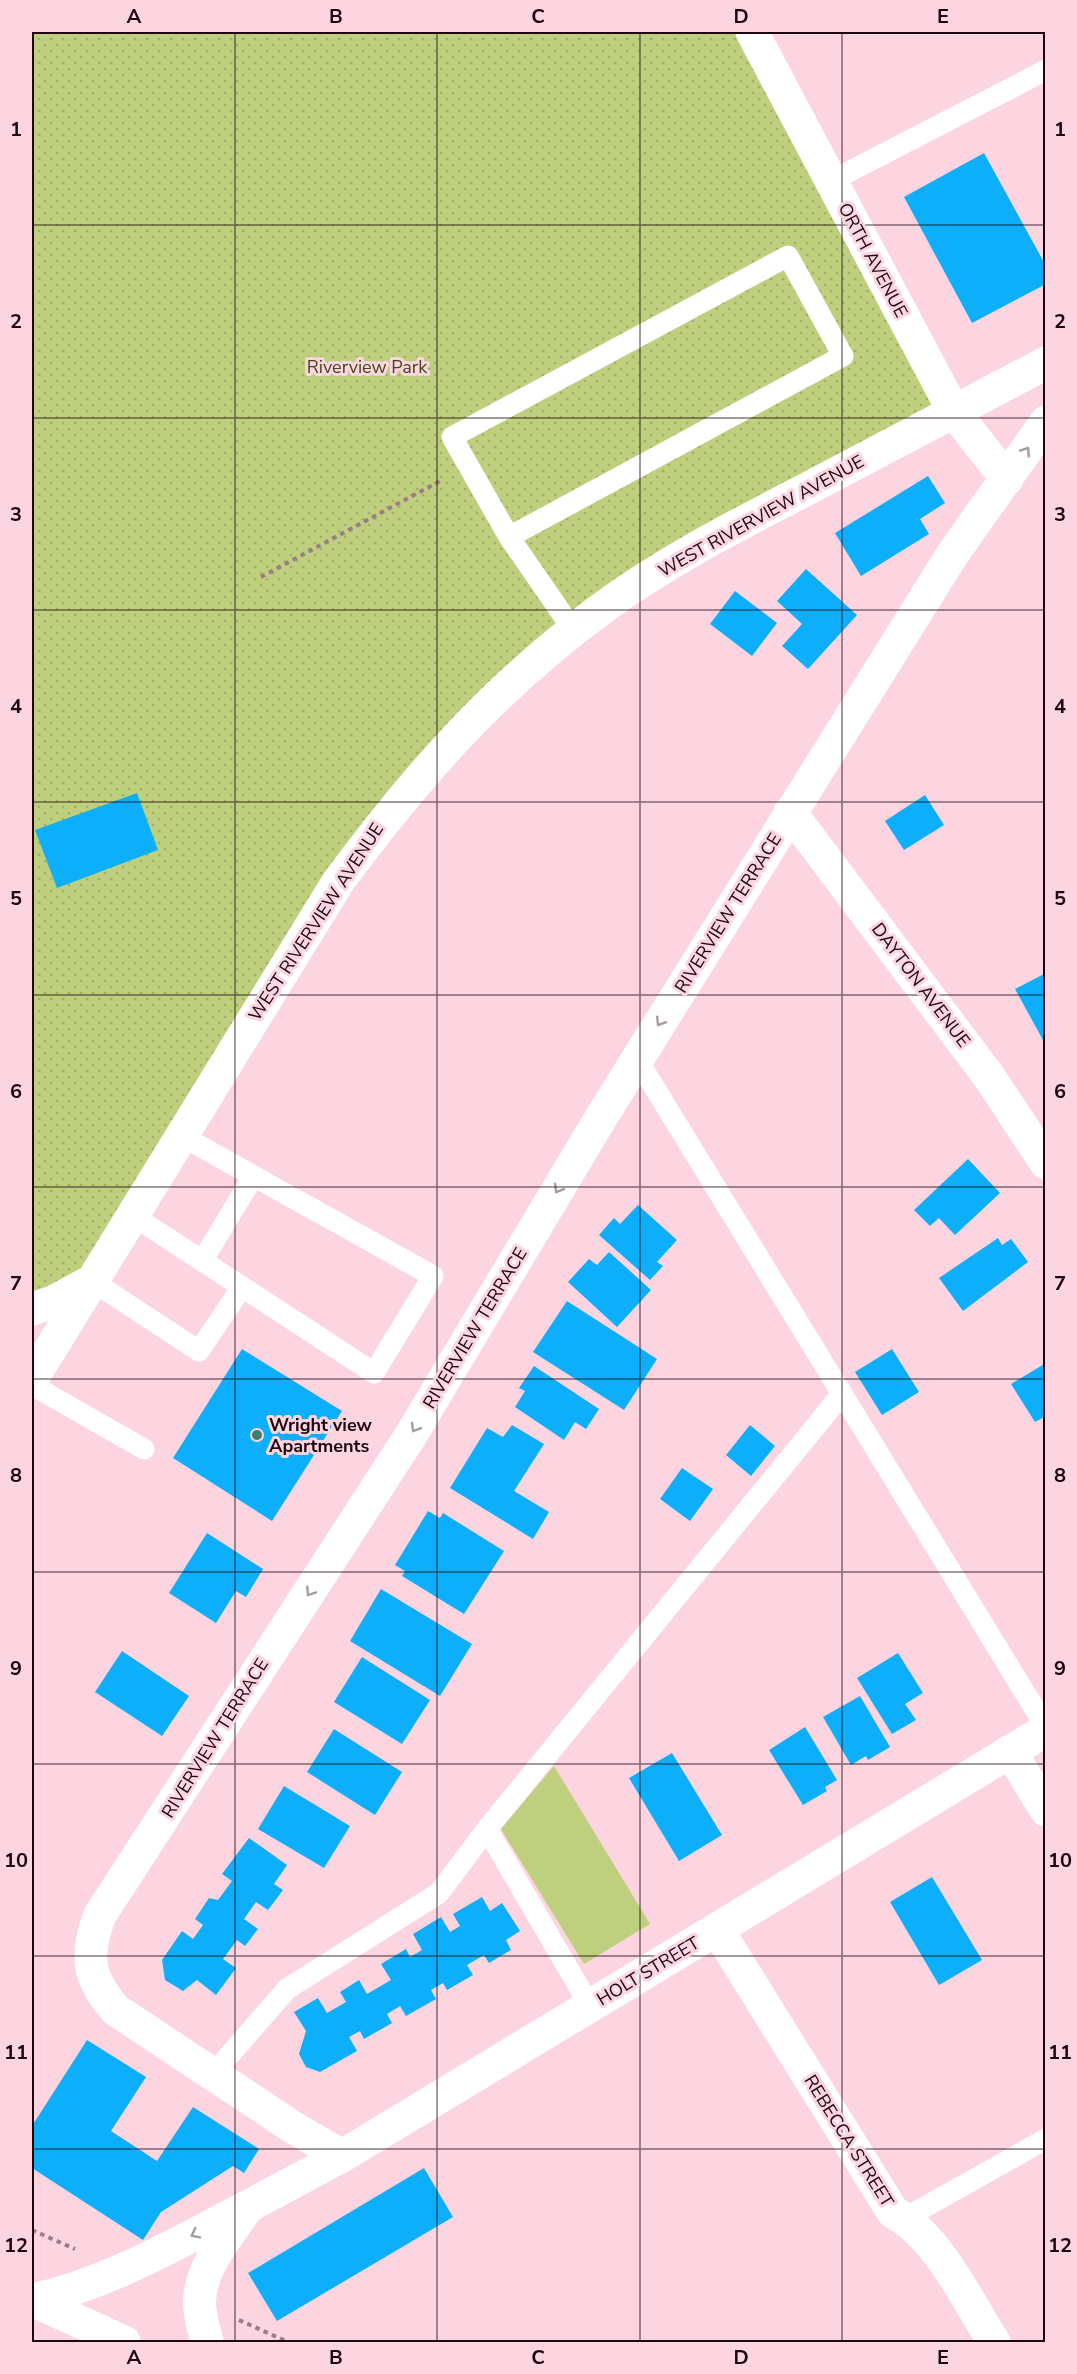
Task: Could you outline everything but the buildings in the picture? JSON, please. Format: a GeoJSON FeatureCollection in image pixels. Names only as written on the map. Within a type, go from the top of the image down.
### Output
{"type":"FeatureCollection","features":[{"type":"Feature","properties":{"kind":"street","name":"ORTH AVENUE"},"geometry":{"type":"LineString","coordinates":[[752,32],[954,412],[1007,479]]}},
{"type":"Feature","properties":{"kind":"street","name":"WEST RIVERVIEW AVENUE"},"geometry":{"type":"LineString","coordinates":[[32,1379],[338,882],[389,813],[465,726],[515,679],[602,608],[695,548],[1046,363]]}},
{"type":"Feature","properties":{"kind":"street","name":"RIVERVIEW TERRACE"},"geometry":{"type":"LineString","coordinates":[[342,2156],[294,2128],[116,2010],[102,1994],[91,1969],[90,1940],[100,1915],[411,1435],[637,1059],[952,555],[1046,423]]}},
{"type":"Feature","properties":{"kind":"street","name":"DAYTON AVENUE"},"geometry":{"type":"LineString","coordinates":[[790,812],[990,1078],[1046,1163]]}},
{"type":"Feature","properties":{"kind":"street"},"geometry":{"type":"LineString","coordinates":[[32,1309],[53,1302],[92,1281]]}},
{"type":"Feature","properties":{"kind":"street","name":"HOLT STREET"},"geometry":{"type":"LineString","coordinates":[[32,2300],[73,2291],[112,2276],[342,2156],[1046,1729]]}},
{"type":"Feature","properties":{"kind":"street"},"geometry":{"type":"LineString","coordinates":[[1010,1751],[1046,1810]]}},
{"type":"Feature","properties":{"kind":"street","name":"REBECCA STREET"},"geometry":{"type":"LineString","coordinates":[[717,1929],[893,2212],[905,2218],[929,2240],[994,2343]]}},
{"type":"Feature","properties":{"kind":"street"},"geometry":{"type":"LineString","coordinates":[[207,2343],[199,2308],[202,2283],[216,2254],[247,2207]]}},
{"type":"Feature","properties":{"kind":"street"},"geometry":{"type":"LineString","coordinates":[[32,2300],[124,2343]]}},
{"type":"Feature","properties":{"kind":"lane"},"geometry":{"type":"LineString","coordinates":[[831,182],[1046,70]]}},
{"type":"Feature","properties":{"kind":"lane"},"geometry":{"type":"LineString","coordinates":[[509,537],[843,356],[788,256],[452,437],[509,537],[574,631]]}},
{"type":"Feature","properties":{"kind":"lane"},"geometry":{"type":"LineString","coordinates":[[637,1059],[1046,1729]]}},
{"type":"Feature","properties":{"kind":"lane"},"geometry":{"type":"LineString","coordinates":[[132,1215],[374,1373],[433,1276],[180,1136]]}},
{"type":"Feature","properties":{"kind":"lane"},"geometry":{"type":"LineString","coordinates":[[202,1261],[253,1177]]}},
{"type":"Feature","properties":{"kind":"lane"},"geometry":{"type":"LineString","coordinates":[[92,1281],[200,1351],[242,1287]]}},
{"type":"Feature","properties":{"kind":"lane"},"geometry":{"type":"LineString","coordinates":[[32,1385],[144,1449]]}},
{"type":"Feature","properties":{"kind":"lane"},"geometry":{"type":"LineString","coordinates":[[213,2074],[287,1989],[439,1893],[487,1829],[842,1394]]}},
{"type":"Feature","properties":{"kind":"lane"},"geometry":{"type":"LineString","coordinates":[[487,1829],[590,2006]]}},
{"type":"Feature","properties":{"kind":"lane"},"geometry":{"type":"LineString","coordinates":[[905,2218],[1046,2139]]}},
{"type":"Feature","properties":{"kind":"path"},"geometry":{"type":"LineString","coordinates":[[261,577],[468,466]]}},
{"type":"Feature","properties":{"kind":"green space","name":"Riverview Park"},"geometry":{"type":"Polygon","coordinates":[[[32,32],[752,32],[954,412],[602,608],[389,813],[92,1281],[32,1309],[32,32]]]}},
{"type":"Feature","properties":{"kind":"green space"},"geometry":{"type":"Polygon","coordinates":[[[554,1766],[650,1924],[584,1964],[501,1829],[554,1766]]]}},
{"type":"Feature","properties":{"kind":"place","name":"Wright view Apartments"},"geometry":{"type":"Point","coordinates":[257,1435]}}]}
